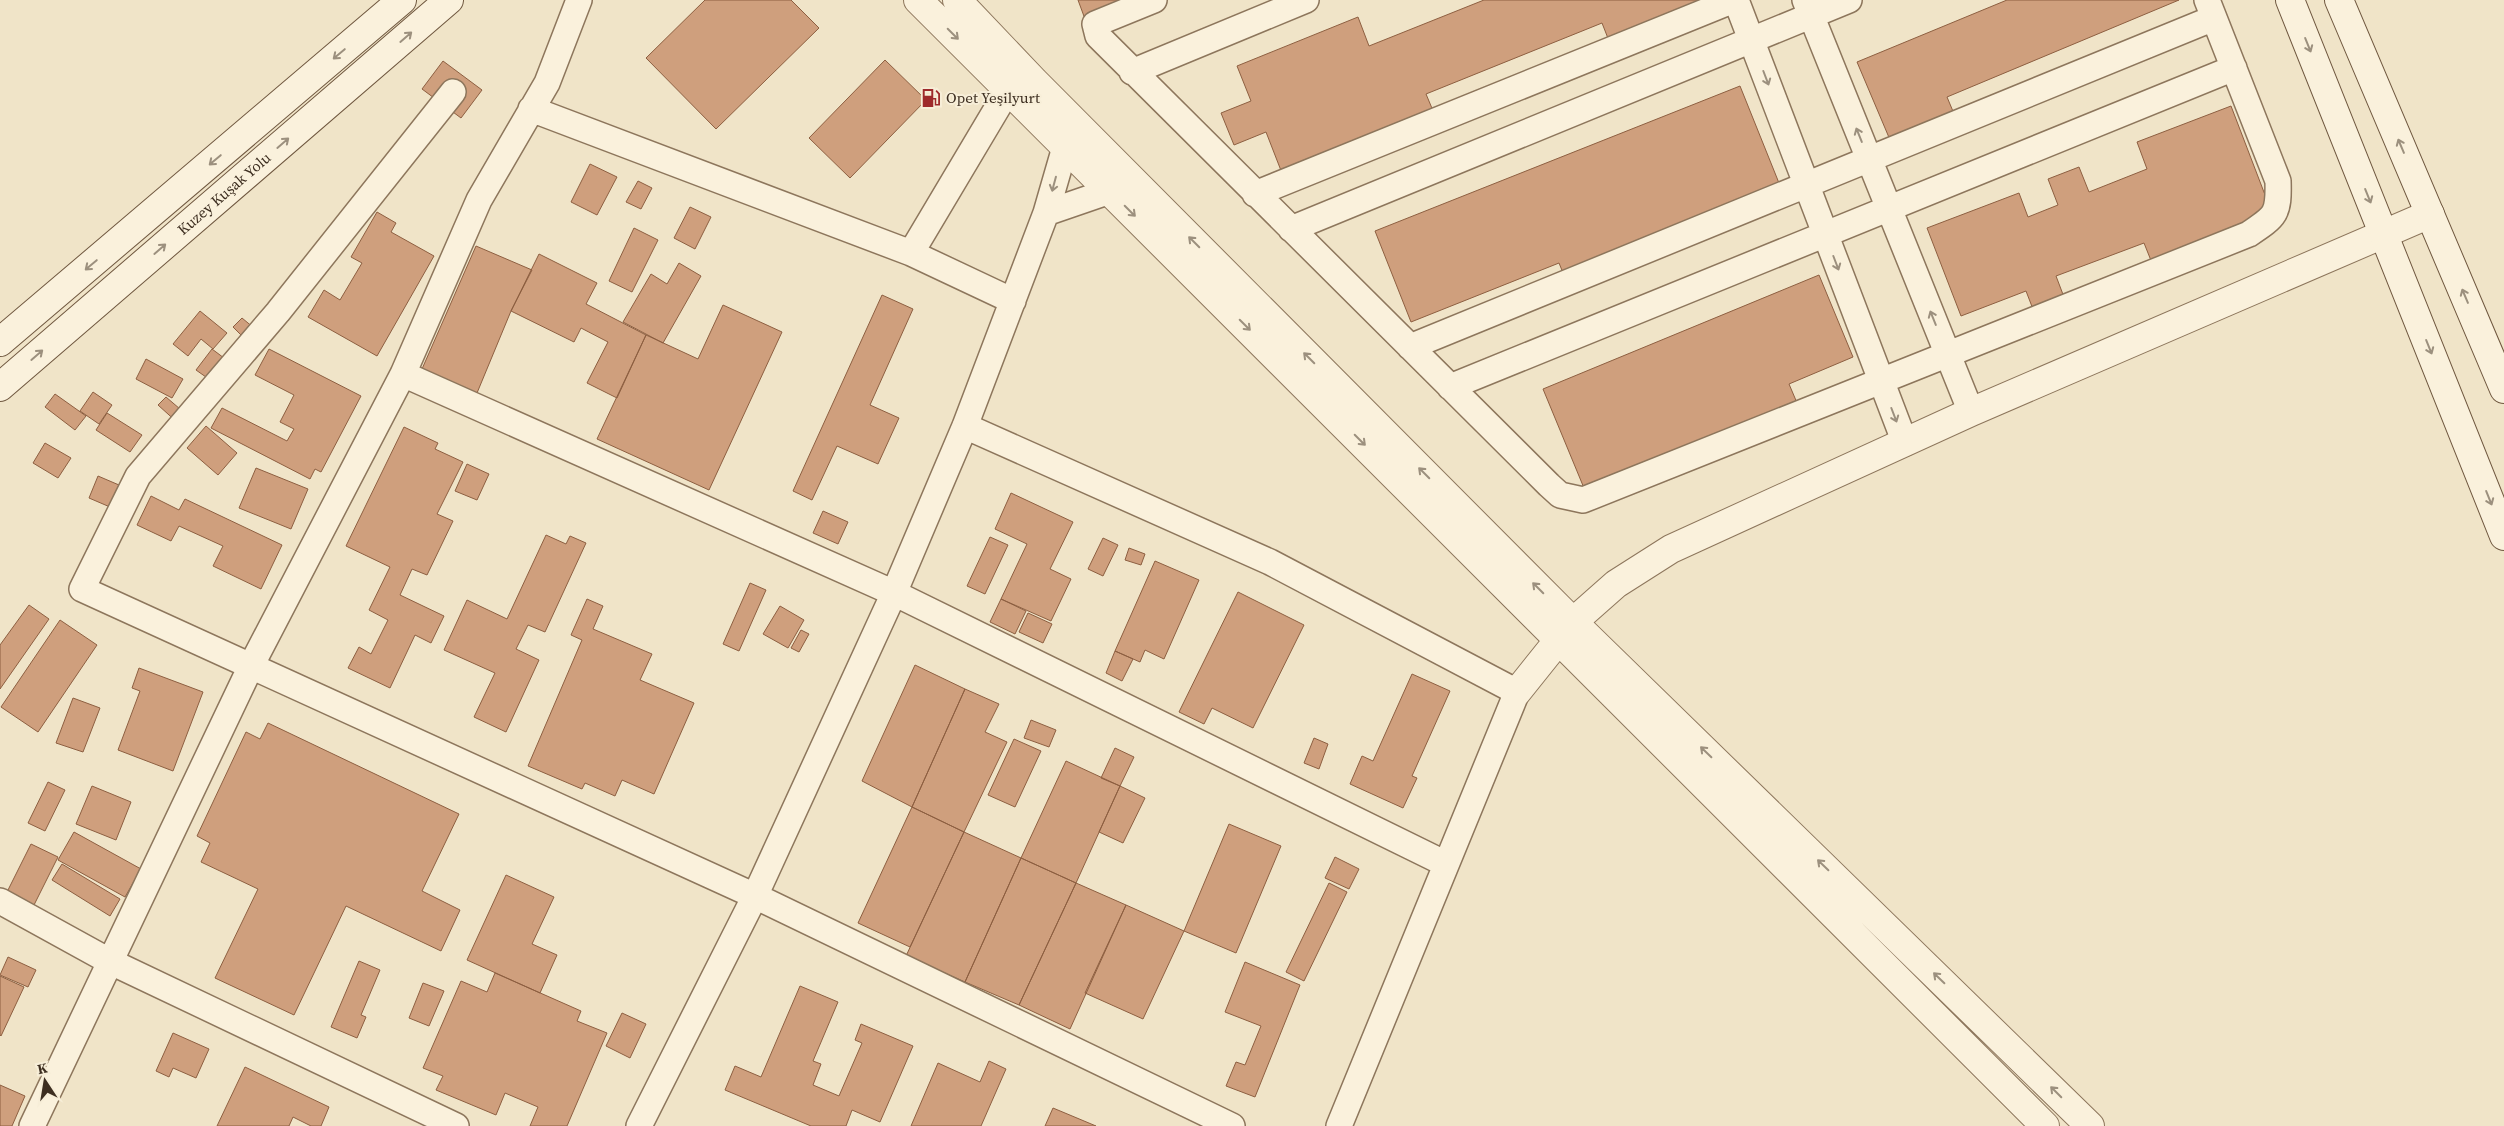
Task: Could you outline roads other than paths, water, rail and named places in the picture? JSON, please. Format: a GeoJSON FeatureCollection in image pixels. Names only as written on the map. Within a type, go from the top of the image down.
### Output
{"type":"FeatureCollection","features":[{"type":"Feature","properties":{"kind":"street"},"geometry":{"type":"LineString","coordinates":[[0,342],[402,0]]}},
{"type":"Feature","properties":{"kind":"street","name":"Kuzey Kuşak Yolu"},"geometry":{"type":"LineString","coordinates":[[0,387],[449,0]]}},
{"type":"Feature","properties":{"kind":"street"},"geometry":{"type":"LineString","coordinates":[[32,1126],[251,666],[403,374],[478,200],[547,83],[579,0]]}},
{"type":"Feature","properties":{"kind":"street"},"geometry":{"type":"LineString","coordinates":[[918,0],[1008,90],[1069,133]]}},
{"type":"Feature","properties":{"kind":"street"},"geometry":{"type":"LineString","coordinates":[[957,0],[1069,133],[1566,631],[2045,1126]]}},
{"type":"Feature","properties":{"kind":"street"},"geometry":{"type":"LineString","coordinates":[[1154,0],[1095,24],[1098,36],[1291,230],[1560,495],[1583,500],[2249,234],[2276,213],[2279,201],[2278,181],[2210,9],[1869,160],[1410,347]]}},
{"type":"Feature","properties":{"kind":"street"},"geometry":{"type":"LineString","coordinates":[[1132,72],[1306,0]]}},
{"type":"Feature","properties":{"kind":"street"},"geometry":{"type":"LineString","coordinates":[[1255,194],[1735,0],[1752,40],[1904,442]]}},
{"type":"Feature","properties":{"kind":"street"},"geometry":{"type":"LineString","coordinates":[[1291,230],[1752,40],[1808,8],[1849,0]]}},
{"type":"Feature","properties":{"kind":"street"},"geometry":{"type":"LineString","coordinates":[[2290,0],[2504,536]]}},
{"type":"Feature","properties":{"kind":"street"},"geometry":{"type":"LineString","coordinates":[[2339,0],[2504,389]]}},
{"type":"Feature","properties":{"kind":"street"},"geometry":{"type":"LineString","coordinates":[[1808,8],[1971,412]]}},
{"type":"Feature","properties":{"kind":"street"},"geometry":{"type":"LineString","coordinates":[[1450,387],[2234,68]]}},
{"type":"Feature","properties":{"kind":"street"},"geometry":{"type":"LineString","coordinates":[[911,253],[1008,90]]}},
{"type":"Feature","properties":{"kind":"street"},"geometry":{"type":"LineString","coordinates":[[453,92],[278,312],[138,476],[82,589],[755,896],[1232,1126]]}},
{"type":"Feature","properties":{"kind":"street"},"geometry":{"type":"LineString","coordinates":[[531,109],[911,253],[1013,302]]}},
{"type":"Feature","properties":{"kind":"street"},"geometry":{"type":"LineString","coordinates":[[639,1126],[755,896],[894,593],[965,426],[1013,302],[1046,213],[1069,133]]}},
{"type":"Feature","properties":{"kind":"street"},"geometry":{"type":"LineString","coordinates":[[1046,213],[1117,182]]}},
{"type":"Feature","properties":{"kind":"street"},"geometry":{"type":"LineString","coordinates":[[1339,1126],[1517,692],[1566,631],[1616,584],[1671,549],[1904,442],[2384,236],[2430,214]]}},
{"type":"Feature","properties":{"kind":"street"},"geometry":{"type":"LineString","coordinates":[[403,374],[894,593],[1446,864]]}},
{"type":"Feature","properties":{"kind":"street"},"geometry":{"type":"LineString","coordinates":[[965,426],[1270,562],[1517,692]]}},
{"type":"Feature","properties":{"kind":"street"},"geometry":{"type":"LineString","coordinates":[[1566,631],[2090,1126]]}},
{"type":"Feature","properties":{"kind":"street"},"geometry":{"type":"LineString","coordinates":[[0,901],[110,961],[456,1126]]}},
{"type":"Feature","properties":{"kind":"place","name":"Opet Yeşilyurt"},"geometry":{"type":"Point","coordinates":[931,98]}}]}
